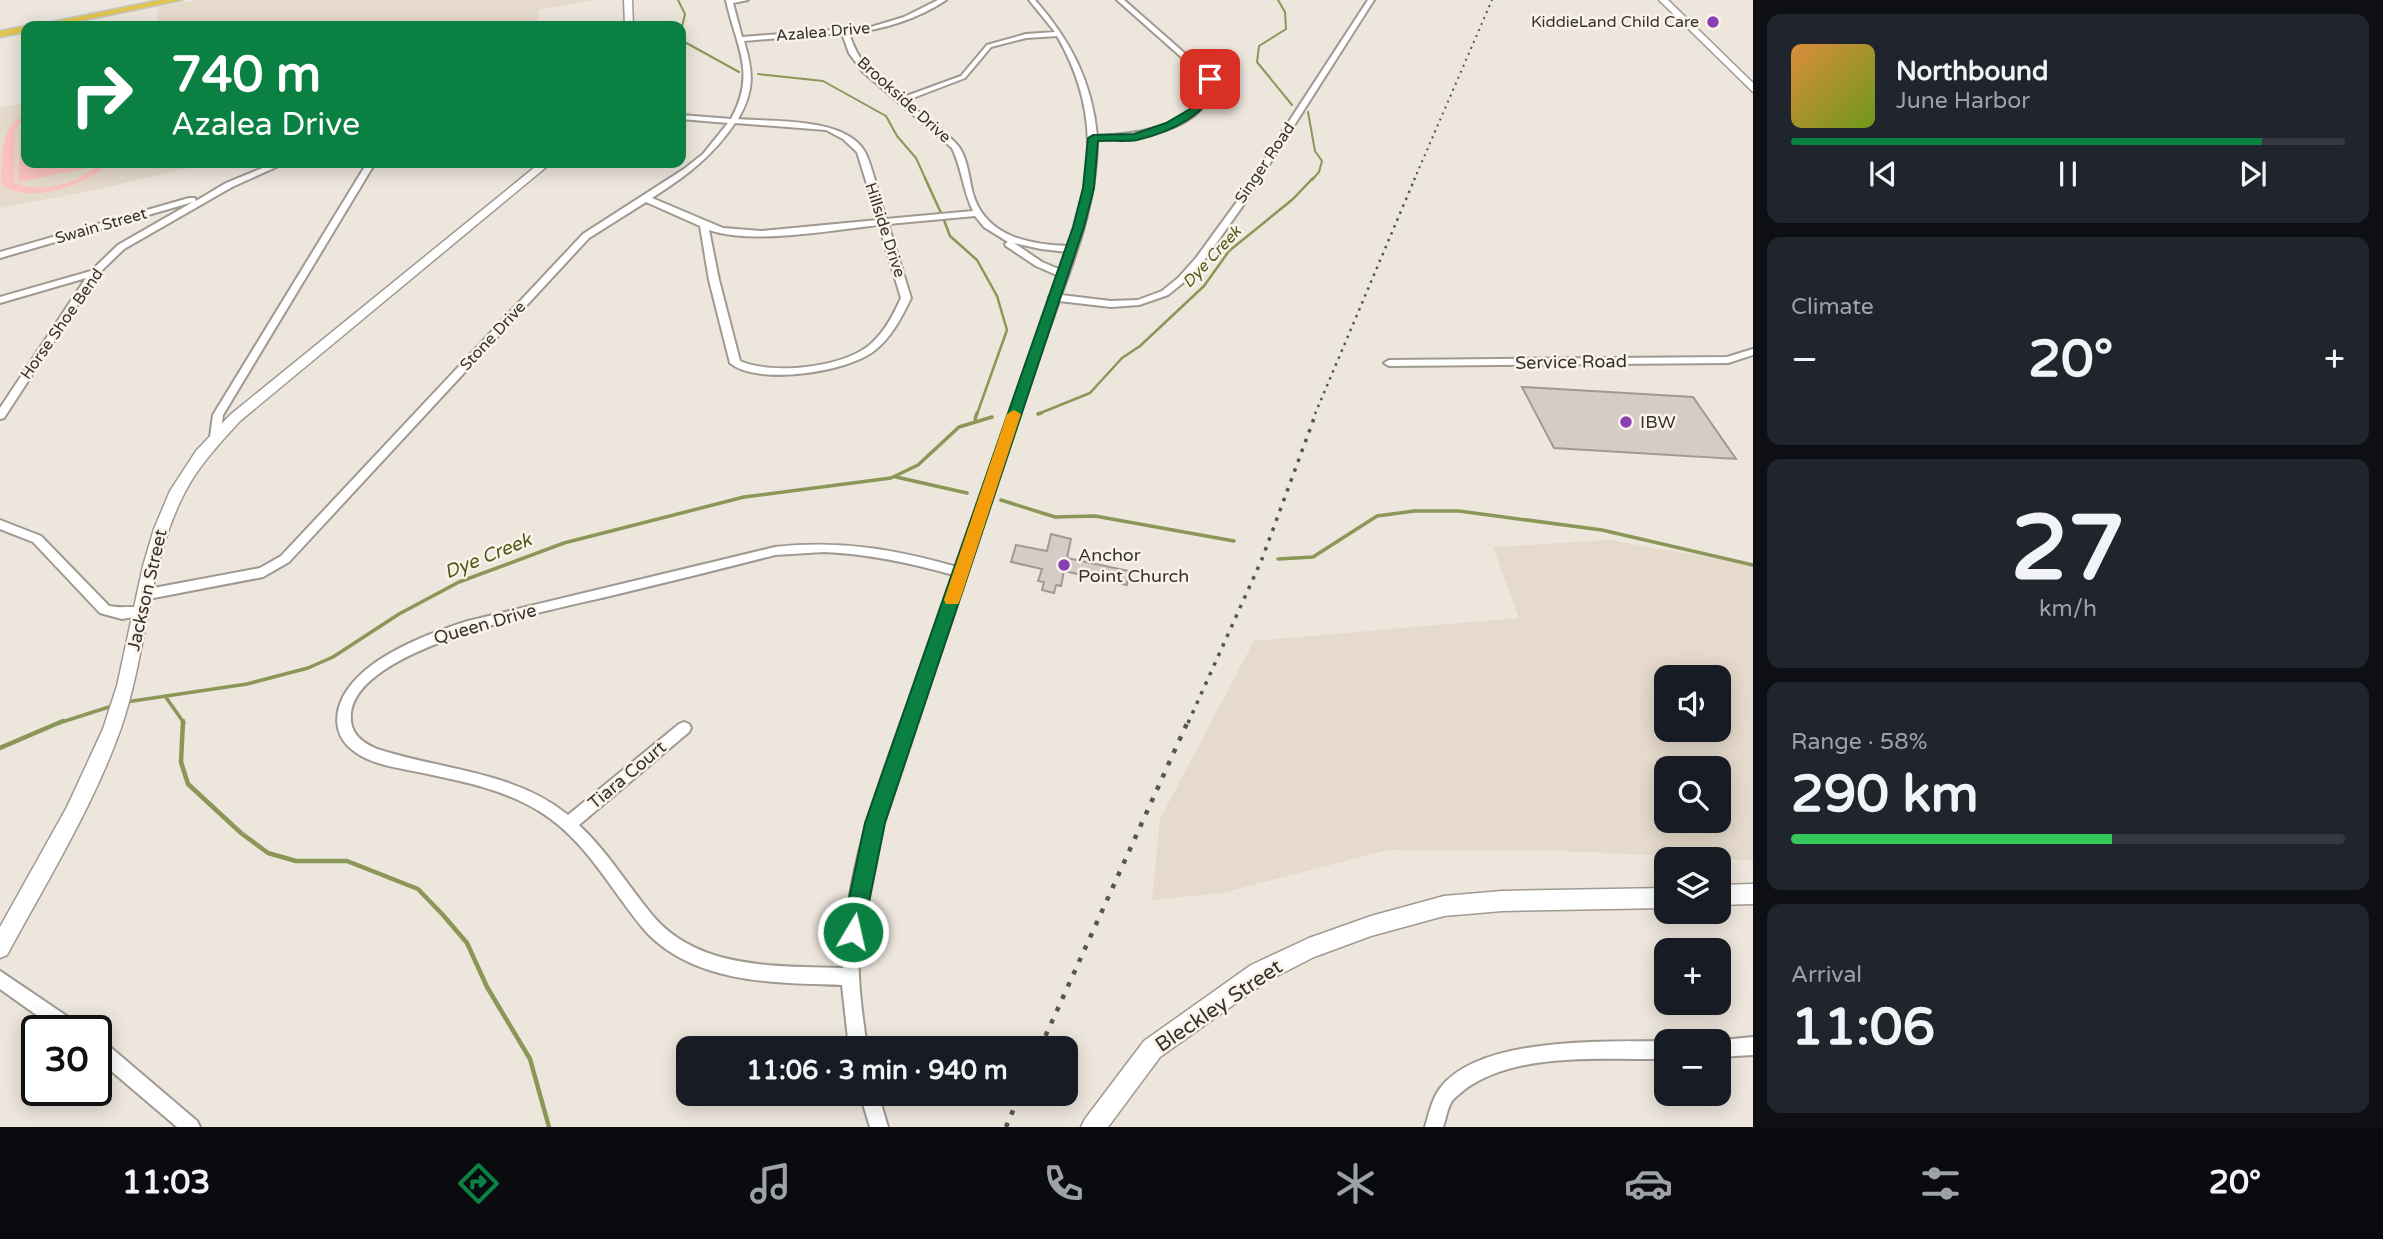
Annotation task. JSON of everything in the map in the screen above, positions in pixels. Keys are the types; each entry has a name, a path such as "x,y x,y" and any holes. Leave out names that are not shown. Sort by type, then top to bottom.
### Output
{"highway":[{"path":"65,21 177,0"},
{"path":"0,34 21,30"}],"main road":[{"path":"1664,0 1753,89"}],"street":[{"path":"628,0 629,21"},
{"path":"729,0 745,0"},
{"name":"Stone Drive","path":"143,595 263,572 285,559 586,236 695,167 726,134 748,88 740,38 729,0"},
{"name":"Azalea Drive","path":"740,38 845,32 887,25 943,0"},
{"path":"857,1036 850,976 860,883 875,823 1071,249 1088,188 1093,138 1087,92 1060,34 1032,0"},
{"path":"1093,138 1135,137 1153,132 1194,111 1210,93 1210,79 1120,0"},
{"name":"Singer Road","path":"1054,297 1121,305 1142,302 1166,292 1192,268 1371,0"},
{"name":"Brookside Drive","path":"845,32 852,54 865,71 955,147 961,156 972,203 1003,240 1039,264 1062,274"},
{"path":"902,100 962,77 989,46 1026,36 1060,34"},
{"name":"Hillside Drive","path":"686,117 797,124 843,133 861,152 906,298 900,313 869,350 843,362 812,368 746,370 735,363 705,225"},
{"name":"Horse Shoe Bend","path":"2,410 94,273 144,232 266,168"},
{"path":"215,437 218,415 368,168"},
{"name":"Jackson Street","path":"0,948 66,825 113,727 124,692 143,595 164,519 181,484 215,437 412,270 540,168"},
{"path":"645,198 705,225 722,230 761,234 979,213"},
{"name":"Swain Street","path":"0,255 203,200"},
{"path":"1003,240 1046,248 1071,249"},
{"path":"0,300 94,273"},
{"name":"Service Road","path":"1389,363 1728,360 1753,352"},
{"path":"0,524 37,539 104,610 122,614 140,612"},
{"name":"Queen Drive","path":"850,976 729,968 665,939 643,916 570,822 515,791 388,758 358,747 345,733 342,717 349,695 390,660 468,626 775,551 817,545 867,549 962,573"},
{"name":"Tiara Court","path":"570,822 684,728"},
{"path":"1731,895 1753,894"},
{"name":"Bleckley Street","path":"1093,1127 1152,1049 1259,973 1309,948 1371,926 1444,906 1502,901 1654,898"},
{"path":"0,979 51,1015"},
{"path":"1731,1047 1753,1046"},
{"path":"1434,1127 1446,1093 1479,1071 1530,1055 1654,1050"},
{"path":"112,1060 191,1127"},
{"path":"873,1106 879,1127"}],"shaded area":[{"path":"199,0 594,0 539,10 538,21 157,21 158,7"},
{"path":"21,104 21,168 186,168 96,190 0,208 0,107"},
{"path":"21,118 21,123 15,129 14,182 24,186 47,187 71,182 93,168 103,168 70,186 40,193 13,190 2,184 4,140 11,126"},
{"path":"21,124 21,168 88,168 18,182"},
{"path":"1609,540 1753,565 1753,860 1731,859 1731,847 1654,847 1654,855 1563,851 1388,850 1222,893 1152,900 1160,819 1254,641 1519,618 1493,547"}],"building":[{"name":"IBW","path":"1522,387 1693,397 1736,459 1554,448"},
{"name":"Anchor Point Church","path":"1051,534 1071,539 1067,558 1129,571 1127,585 1064,571 1061,586 1056,585 1054,593 1042,590 1044,582 1038,581 1042,569 1011,562 1016,545 1047,551"}],"waterway":[{"path":"678,0 685,14 683,21"},
{"name":"Dye Creek","path":"1278,0 1285,12 1286,29 1259,46 1257,62 1292,105"},
{"path":"686,43 739,72"},
{"path":"758,74 823,81 886,116 897,136 916,158 926,180"},
{"name":"Dye Creek","path":"1308,112 1315,151 1322,161 1319,172 1312,180"},
{"path":"925,178 941,213"},
{"name":"Dye Creek","path":"1041,413 1038,414 1090,393 1122,358 1140,346 1204,286 1229,251 1293,199 1313,178"},
{"path":"944,220 950,236 977,260 997,296 1007,330 977,414"},
{"name":"Dye Creek","path":"975,419 977,413"},
{"name":"Dye Creek","path":"165,696 247,684 308,668 333,657 399,614 459,582 564,543 744,497 891,478 918,465 959,427 992,417"},
{"path":"896,477 967,493"},
{"path":"1001,500 1055,517 1095,516 1234,541"},
{"path":"1278,559 1313,557 1377,516 1414,511 1459,511 1602,530 1753,565"},
{"name":"Dye Creek","path":"126,702 165,696"},
{"path":"165,696 183,722"},
{"name":"Dye Creek","path":"59,723 112,706"},
{"name":"Dye Creek","path":"0,748 63,721"},
{"path":"183,722 181,762 188,784 241,833 268,853 296,861 347,861 418,889 443,915 467,943 487,987 530,1059 549,1127"}],"railway":[{"path":"1414,180 1492,0"},
{"path":"1315,414 1415,178"},
{"path":"1188,723 1262,559 1316,413"},
{"path":"1045,1036 1188,721"},
{"path":"1006,1127 1015,1106"}],"slow traffic":[{"path":"952,600 1014,414"}],"place":[{"name":"KiddieLand Child Care","path":"1713,22"},
{"name":"IBW","path":"1626,422"},
{"name":"Anchor Point Church","path":"1064,565"}],"route":[{"path":"853,932 860,883 875,823 1078,227 1088,188 1093,138 1135,137 1169,125 1194,111 1210,93 1210,79"}]}
